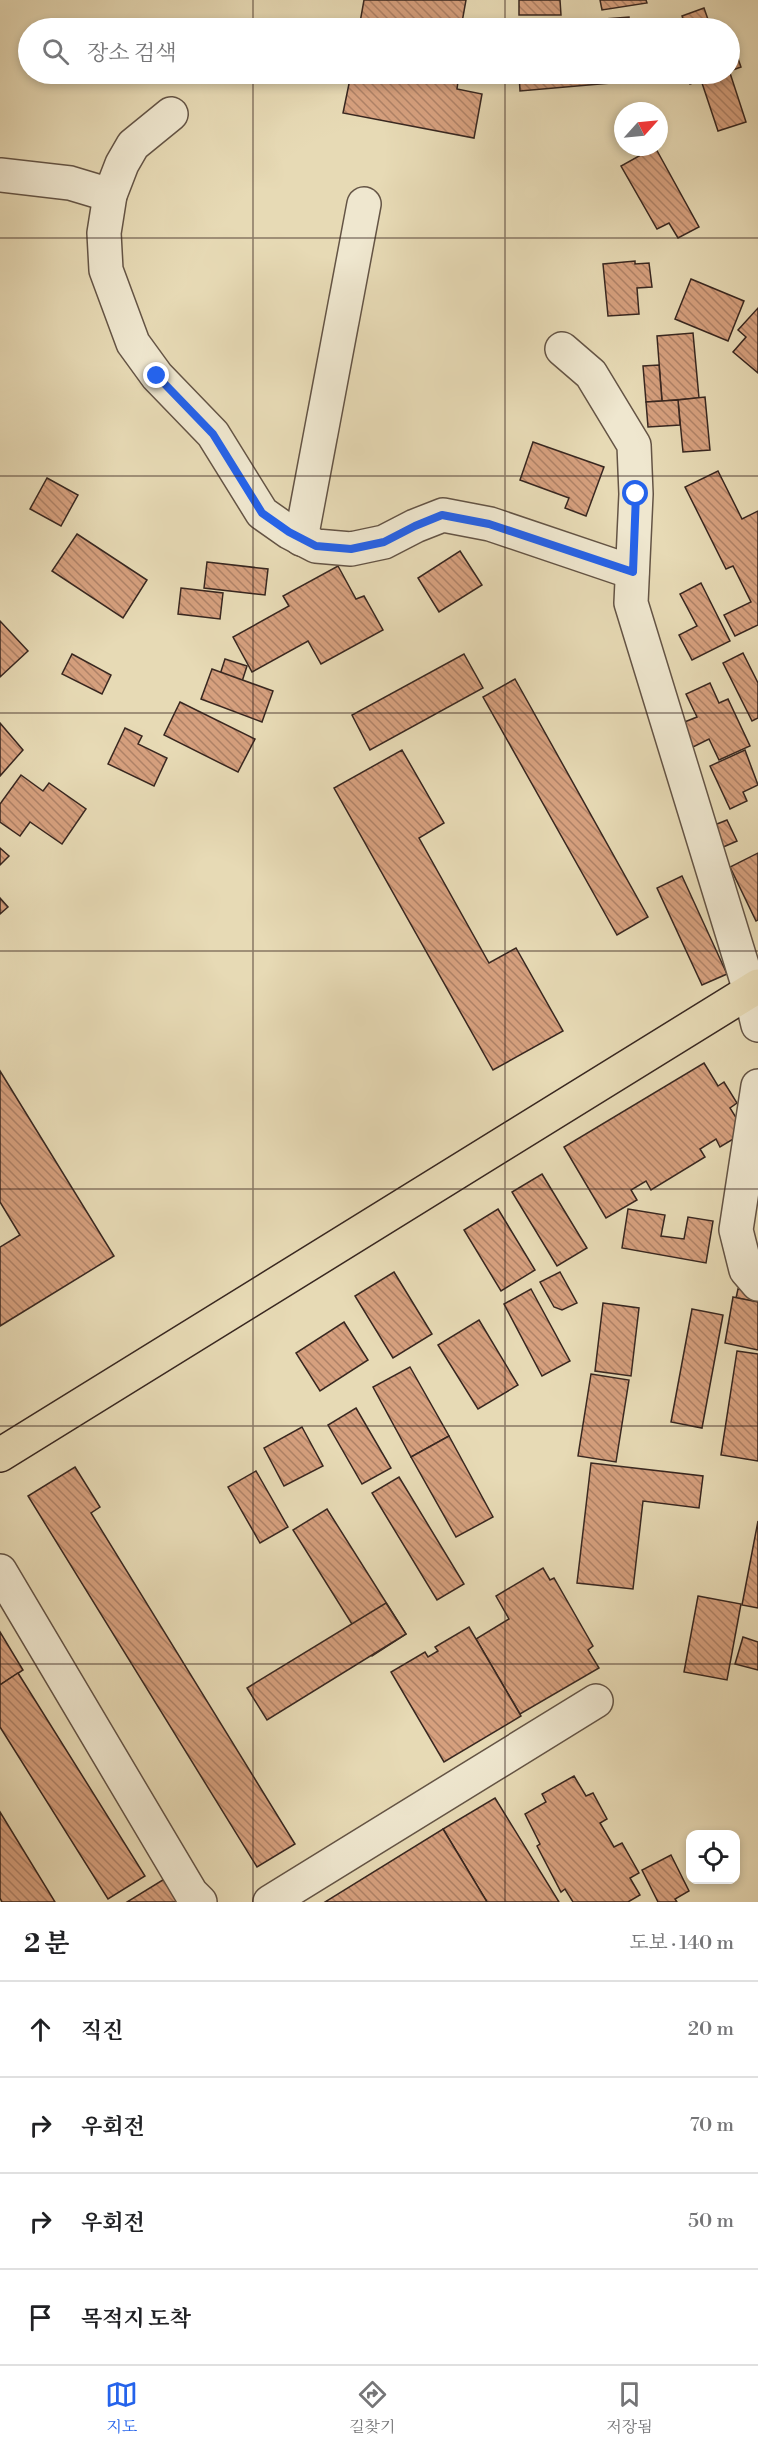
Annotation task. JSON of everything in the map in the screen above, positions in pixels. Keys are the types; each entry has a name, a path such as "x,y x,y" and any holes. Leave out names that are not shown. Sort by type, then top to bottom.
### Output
{"main road":[{"path":"0,1455 754,989"}],"street":[{"path":"171,114 133,145 122,164 110,195 104,233 106,270 133,343 157,376 213,434 262,513 301,539 316,546 351,549 384,542 442,515 489,524 633,572"},
{"path":"0,175 70,183 110,195"},
{"path":"301,539 364,204"},
{"path":"562,349 591,374 634,445 636,494 631,603 754,989 758,1026"},
{"path":"758,1086 736,1230 746,1270 758,1284"},
{"path":"0,1571 191,1893 200,1902"},
{"path":"270,1902 596,1701"}],"building":[{"path":"364,0 466,0 463,18 361,18"},
{"path":"519,0 560,0 561,15 519,15"},
{"path":"600,0 646,0 647,3 602,10"},
{"path":"704,8 708,18 683,18 682,16"},
{"path":"349,84 458,84 457,89 482,94 474,138 343,113"},
{"path":"520,84 600,84 520,91"},
{"path":"702,84 734,84 746,122 718,131"},
{"path":"639,156 660,156 699,227 678,238 669,223 657,229 621,166"},
{"path":"635,261 635,264 649,263 652,287 637,288 639,314 608,316 603,264"},
{"path":"691,279 744,301 728,341 675,319"},
{"path":"758,308 758,373 733,352 746,337 738,330"},
{"path":"693,333 699,398 662,401 657,336"},
{"path":"659,365 662,401 646,402 643,366"},
{"path":"705,397 710,450 683,452 678,400"},
{"path":"678,400 680,425 648,427 646,402"},
{"path":"533,442 604,467 586,516 565,508 569,498 520,480"},
{"path":"718,471 742,519 758,511 758,625 735,636 724,615 751,602 733,566 726,569 685,487"},
{"path":"47,478 78,495 61,526 30,509"},
{"path":"77,534 147,580 123,618 52,571"},
{"path":"460,551 482,585 439,612 418,578"},
{"path":"207,562 268,569 265,595 204,588"},
{"path":"338,566 356,599 364,596 383,630 321,664 308,641 252,672 233,637 289,606 283,596"},
{"path":"701,583 730,641 692,660 679,635 697,626 680,594"},
{"path":"181,588 223,593 220,619 178,614"},
{"path":"0,621 28,651 0,677"},
{"path":"743,653 758,683 758,718 752,721 723,663"},
{"path":"72,654 111,675 102,694 62,674"},
{"path":"464,654 483,688 370,750 352,715"},
{"path":"225,659 247,666 238,694 216,687"},
{"path":"212,669 273,691 262,722 201,699"},
{"path":"515,679 648,917 617,935 483,697"},
{"path":"710,683 719,703 728,699 750,746 719,760 709,739 693,747 682,723 697,717 686,694"},
{"path":"180,702 255,739 238,772 164,735"},
{"path":"0,723 23,750 0,776"},
{"path":"125,728 142,736 138,744 167,758 154,786 108,764"},
{"path":"402,750 444,823 419,838 489,963 516,948 563,1031 493,1070 334,788"},
{"path":"745,750 758,785 743,792 747,801 730,809 710,766"},
{"path":"21,775 43,791 49,783 86,809 62,844 30,822 20,836 0,822 0,804"},
{"path":"727,820 737,841 721,848 712,826"},
{"path":"0,848 9,856 0,865"},
{"path":"758,853 758,920 756,921 730,867"},
{"path":"682,876 727,974 702,985 657,888"},
{"path":"0,898 8,907 0,914"},
{"path":"704,1063 718,1086 724,1082 737,1103 730,1108 745,1132 720,1147 716,1139 700,1149 705,1157 651,1190 646,1181 631,1190 637,1200 606,1218 564,1147"},
{"path":"0,1071 114,1256 0,1326 0,1247 20,1235 0,1202"},
{"path":"542,1174 587,1248 557,1266 512,1192"},
{"path":"498,1209 535,1270 501,1291 464,1230"},
{"path":"628,1209 665,1215 661,1236 684,1239 688,1217 713,1221 706,1263 622,1248"},
{"path":"394,1272 432,1334 393,1358 355,1296"},
{"path":"560,1272 577,1303 562,1310 554,1307 540,1282"},
{"path":"531,1289 570,1361 542,1376 504,1304"},
{"path":"738,1289 758,1293 758,1302 736,1298"},
{"path":"733,1297 758,1302 758,1350 725,1343"},
{"path":"603,1303 639,1308 631,1376 595,1371"},
{"path":"692,1309 723,1315 702,1428 671,1422"},
{"path":"479,1320 518,1385 478,1409 438,1345"},
{"path":"344,1322 368,1360 320,1391 296,1353"},
{"path":"737,1351 758,1354 758,1461 721,1455"},
{"path":"410,1367 449,1436 411,1457 373,1387"},
{"path":"591,1374 629,1380 616,1462 578,1456"},
{"path":"356,1408 391,1468 362,1484 328,1425"},
{"path":"302,1427 323,1466 284,1486 264,1448"},
{"path":"449,1436 493,1517 456,1537 411,1457"},
{"path":"591,1463 703,1476 699,1508 643,1501 633,1589 577,1583"},
{"path":"75,1467 100,1507 91,1513 295,1844 257,1867 28,1496"},
{"path":"256,1471 288,1527 260,1543 228,1487"},
{"path":"399,1477 464,1584 437,1600 372,1493"},
{"path":"327,1509 406,1634 372,1656 293,1530"},
{"path":"758,1521 758,1608 742,1605"},
{"path":"543,1568 550,1580 554,1578 593,1646 588,1650 599,1668 520,1714 476,1639 509,1619 496,1596"},
{"path":"698,1596 741,1604 727,1680 684,1672"},
{"path":"386,1603 406,1634 267,1720 247,1688"},
{"path":"469,1627 521,1716 444,1762 391,1672 425,1652 428,1657 438,1651 435,1647"},
{"path":"0,1632 23,1670 0,1685"},
{"path":"743,1637 758,1642 758,1670 735,1664"},
{"path":"18,1673 145,1876 108,1899 0,1727 0,1685"},
{"path":"574,1776 586,1796 593,1793 607,1819 600,1823 614,1847 622,1843 639,1873 630,1878 640,1895 628,1902 573,1902 565,1889 561,1892 537,1846 540,1844 525,1814 546,1802 542,1794"},
{"path":"495,1798 559,1902 487,1902 443,1829"},
{"path":"0,1812 55,1902 2,1902 0,1898"},
{"path":"443,1829 487,1902 325,1902"},
{"path":"671,1855 689,1891 675,1899 677,1902 658,1902 642,1870"},
{"path":"166,1878 188,1902 127,1902"}],"route":[{"path":"157,376 213,434 262,513 289,532 316,546 351,549 384,542 442,515 489,524 633,572 636,494"}]}
